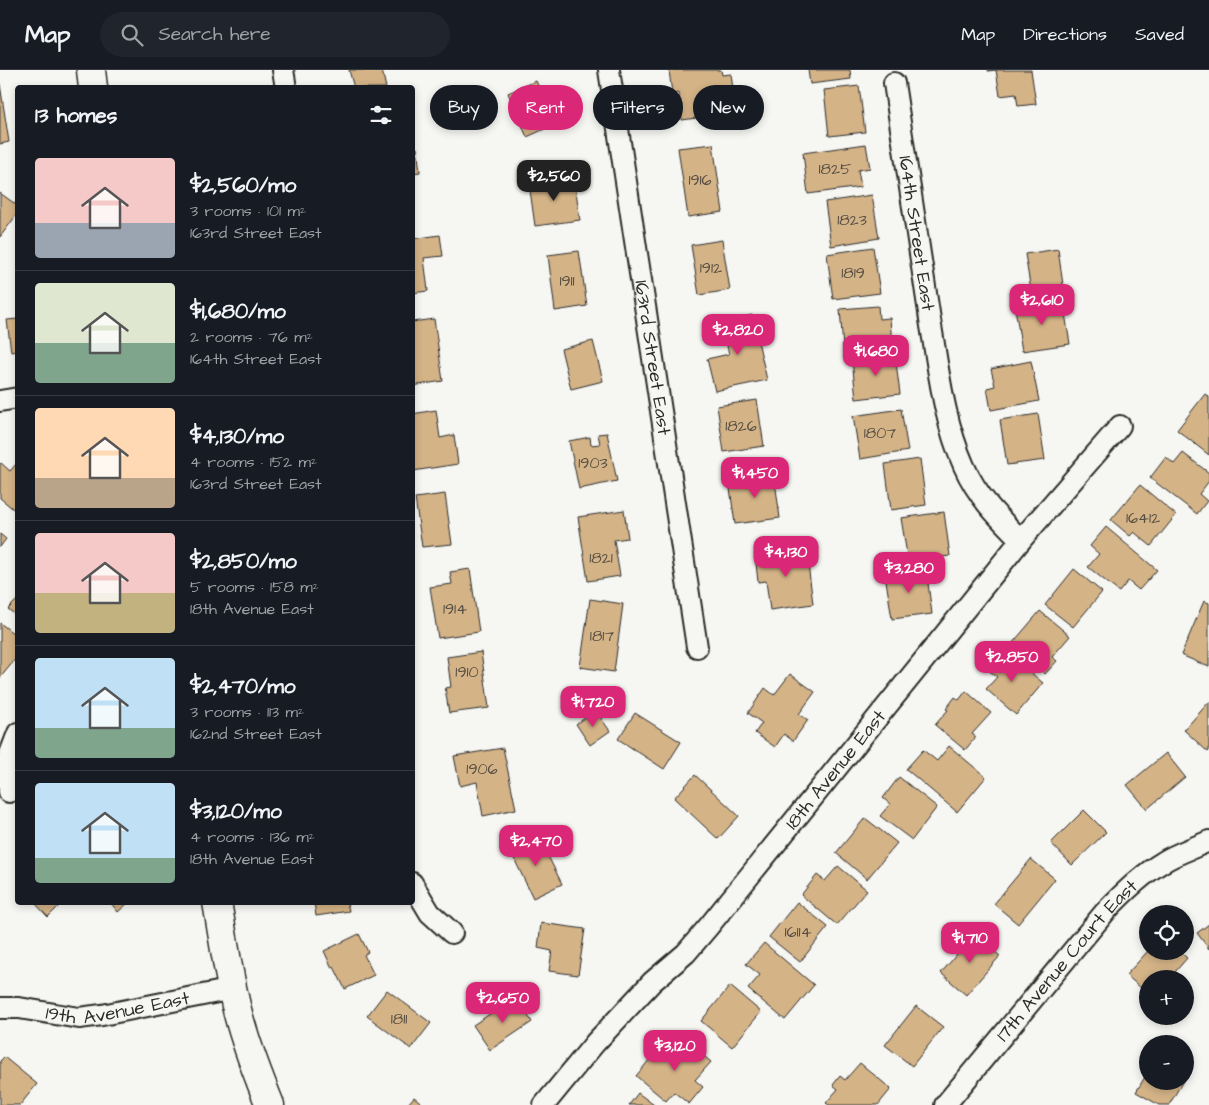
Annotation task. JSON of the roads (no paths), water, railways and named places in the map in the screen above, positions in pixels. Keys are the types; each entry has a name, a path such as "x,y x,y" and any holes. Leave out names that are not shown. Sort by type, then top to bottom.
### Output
{"street":[{"path":"91,70 93,85"},
{"path":"284,70 286,85"},
{"name":"163rd Street East","path":"609,70 697,647"},
{"name":"164th Street East","path":"894,83 943,399 954,439 964,466 981,497 1021,540"},
{"path":"0,401 15,398"},
{"name":"18th Avenue East","path":"544,1105 595,1043 652,982 686,953 709,926 1021,540 1120,426"},
{"path":"9,792 8,759 15,742"},
{"name":"17th Avenue Court East","path":"945,1105 1121,895 1164,861 1209,841"},
{"path":"415,888 430,913 452,933"},
{"path":"217,905 226,957 240,1020 259,1079 270,1105"},
{"name":"19th Avenue East","path":"0,1008 19,1008 79,1018 102,1016 233,989"}]}
